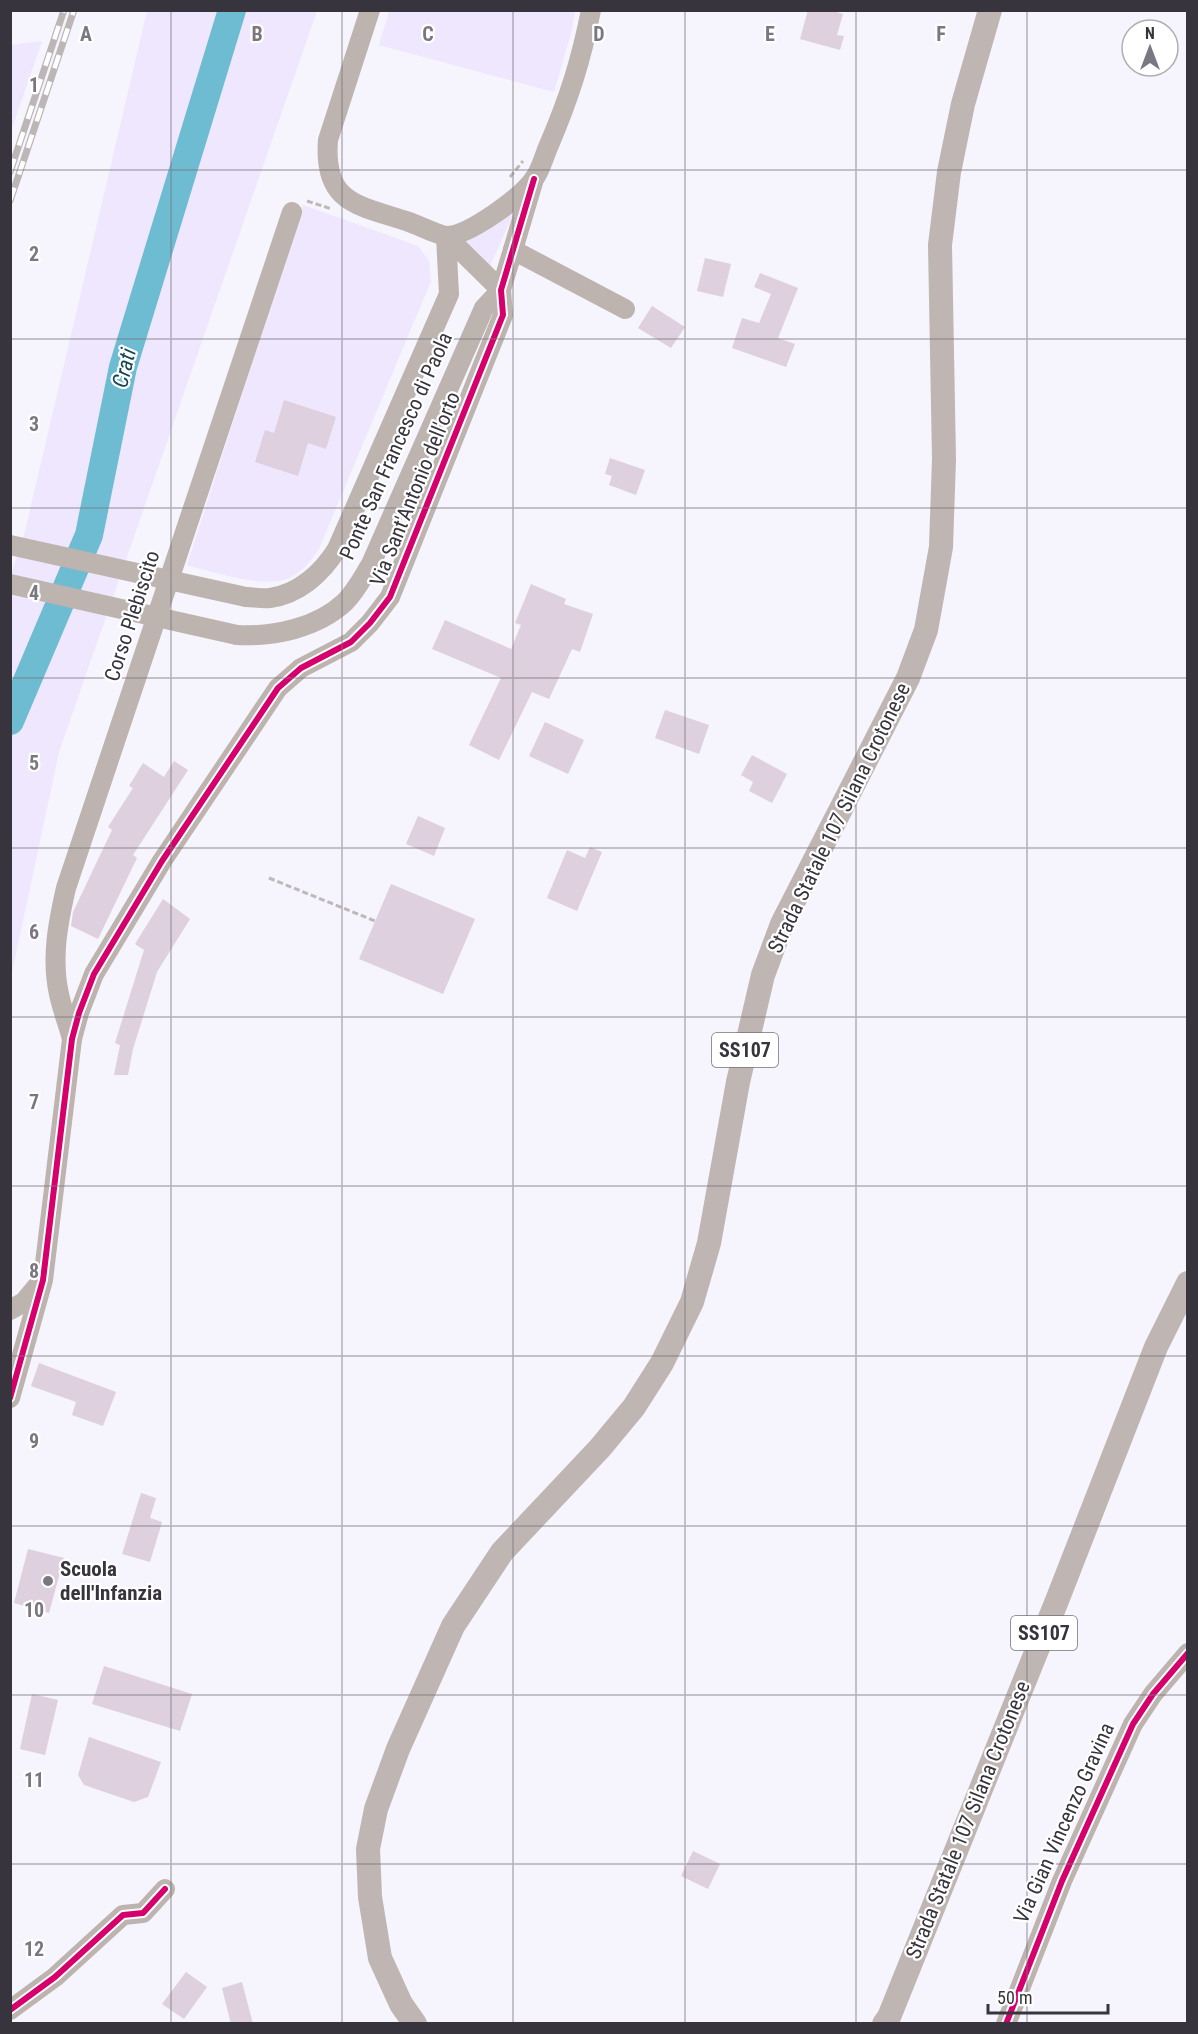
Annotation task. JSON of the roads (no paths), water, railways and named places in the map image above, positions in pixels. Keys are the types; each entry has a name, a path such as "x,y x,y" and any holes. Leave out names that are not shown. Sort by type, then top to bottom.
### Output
{"main road":[{"name":"Strada Statale 107 Silana Crotonese","path":"415,2024 401,2004 380,1958 370,1897 368,1849 376,1809 398,1749 453,1626 502,1552 600,1448 634,1407 662,1363 692,1302 709,1243 738,1082 763,975 782,924 908,678 926,630 941,547 944,459 940,245 949,172 963,104 990,10"},
{"name":"Strada Statale 107 Silana Crotonese","path":"884,2024 889,2017 1058,1598 1156,1347 1188,1283"}],"street":[{"path":"370,10 328,140 326,160 330,179 338,193 358,206 426,227 446,236 501,290 534,179 569,99 583,54 591,10"},
{"path":"446,236 468,230 487,219 534,179"},
{"name":"Corso Plebiscito","path":"72,1039 59,994 55,964 57,926 66,888 292,212"},
{"name":"Ponte San Francesco di Paola","path":"10,545 246,597 269,598 290,592 308,582 326,567 338,549 449,294 446,236"},
{"path":"513,250 625,309"},
{"name":"Ponte San Francesco di Paola","path":"10,584 237,635 256,636 281,633 324,616 344,603 371,564 484,308 501,290"},
{"name":"Via Sant'Antonio dell'orto","path":"72,1039 94,974 162,861 278,688 302,668 351,642 370,623 390,597 503,315 501,290"},
{"path":"12,1380 43,1280 72,1039"},
{"path":"10,1310 24,1302 43,1280"},
{"name":"Via Gian Vincenzo Gravina","path":"1006,2024 1062,1881 1133,1724 1153,1695 1188,1653"},
{"path":"10,2010 55,1977 123,1915 143,1913 165,1889"}],"waterway":[{"name":"Crati","path":"10,721 89,535 123,367 232,10"}],"railway":[{"path":"10,172 64,10"},
{"path":"10,201 74,10"}],"place":[{"name":"Scuola dell'Infanzia","path":"48,1581"}]}
